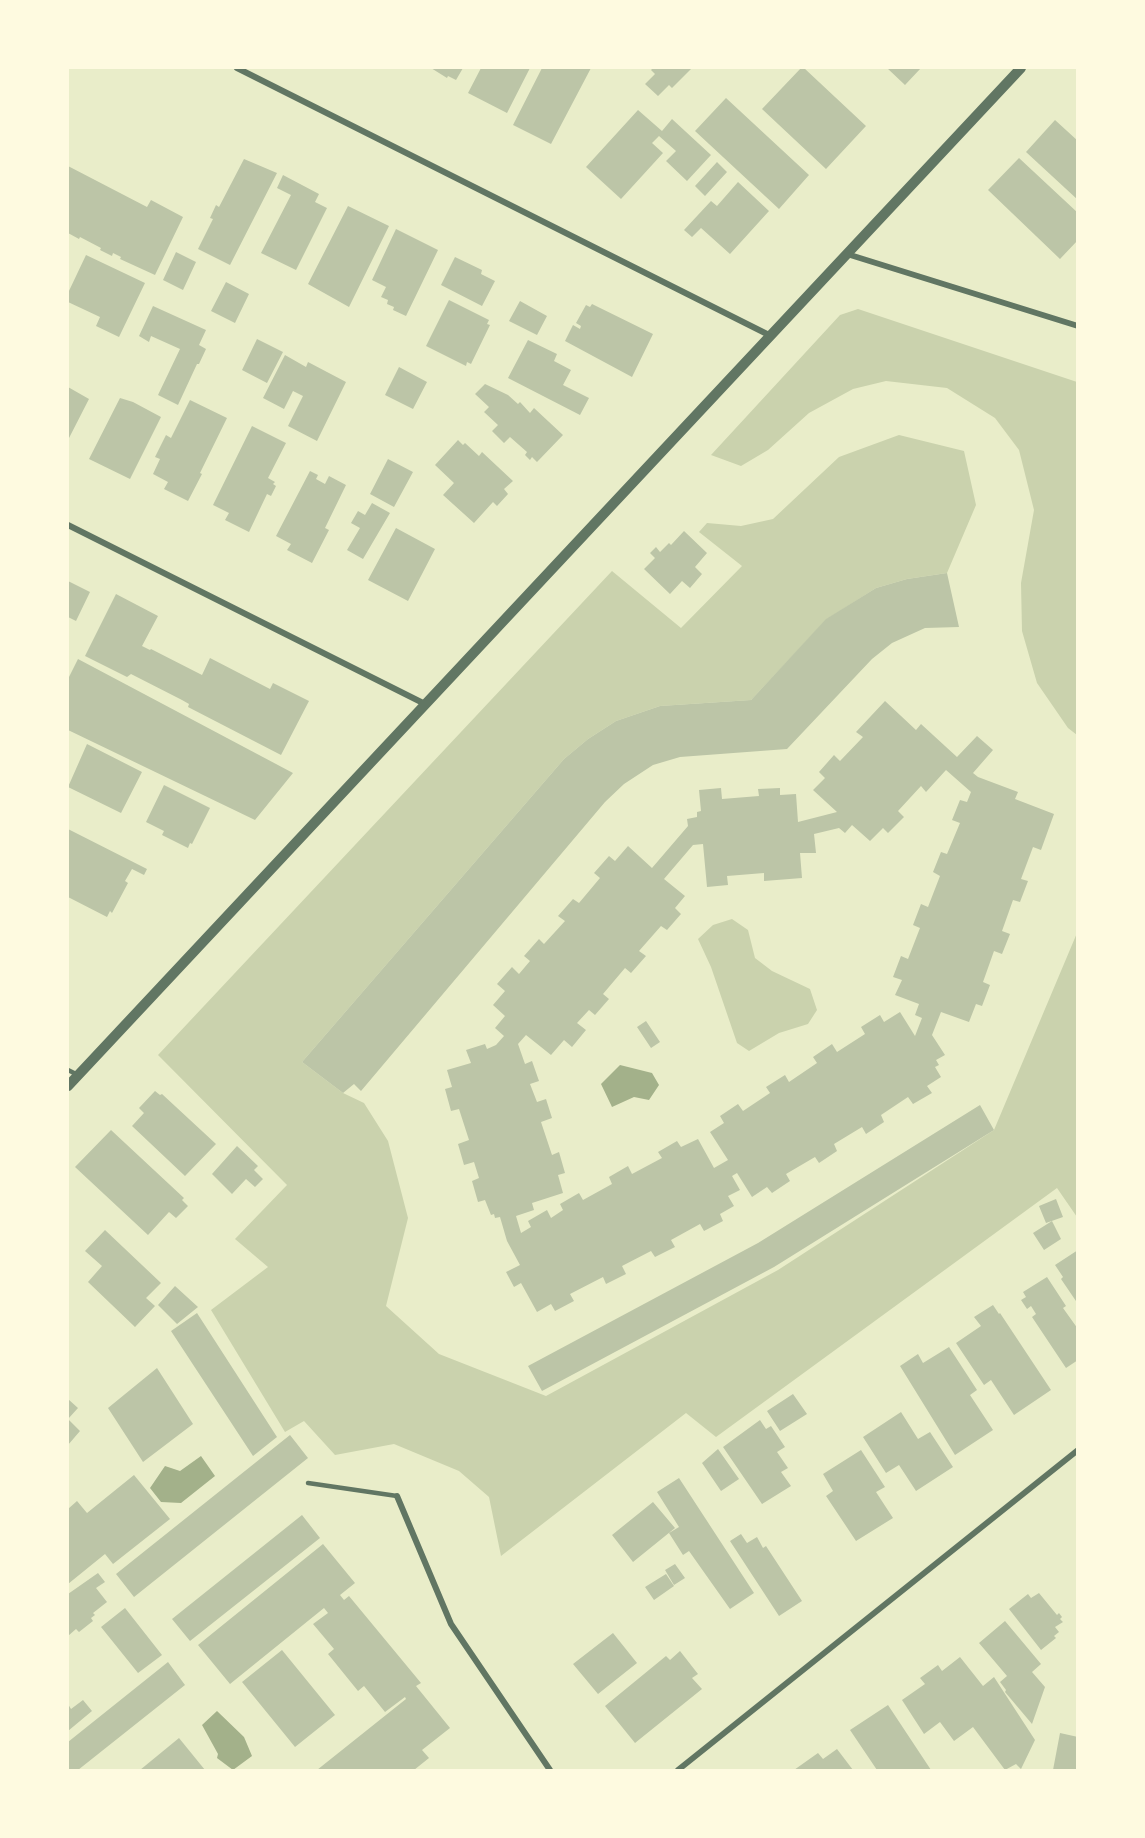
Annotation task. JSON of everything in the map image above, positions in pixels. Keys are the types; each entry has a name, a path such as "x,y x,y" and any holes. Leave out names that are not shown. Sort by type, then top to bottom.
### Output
{"street":[{"path":"237,68 771,336"},
{"path":"68,1086 73,1073 425,704 1022,68"},
{"path":"846,253 1077,326"},
{"path":"68,525 425,704"},
{"path":"678,1770 1077,1450"},
{"path":"397,1496 451,1624 550,1770"}],"lane":[{"path":"308,1483 397,1496"}],"shaded area":[{"path":"858,309 1077,382 1077,735 1068,728 1037,683 1022,631 1021,583 1034,510 1019,450 995,418 947,388 886,381 853,389 809,413 768,450 741,466 711,455 840,315"},
{"path":"899,435 964,451 976,505 947,573 907,579 876,588 827,619 751,700 660,706 616,721 588,739 564,759 302,1062 343,1093 364,1103 388,1141 408,1218 386,1306 439,1354 546,1396 778,1270 994,1130 1077,933 1077,1217 1057,1188 716,1437 686,1413 501,1556 489,1497 459,1471 394,1444 335,1455 304,1421 285,1432 211,1310 268,1267 235,1239 287,1185 158,1055 612,571 681,628 742,566 699,532 707,523 741,526 773,519 839,457"},
{"path":"732,919 748,930 755,958 772,971 810,989 817,1010 808,1024 779,1033 749,1051 737,1043 711,967 698,939 713,925"},
{"path":"620,1065 652,1073 659,1085 649,1100 634,1097 612,1107 601,1084"},
{"path":"201,1456 215,1476 181,1503 161,1502 150,1488 165,1466 180,1471"},
{"path":"217,1711 244,1737 252,1756 233,1770 217,1758 218,1754 202,1725"}],"building":[{"path":"431,68 463,68 456,80 448,76 447,78"},
{"path":"481,68 530,68 507,113 468,93"},
{"path":"542,68 591,68 551,144 513,125"},
{"path":"653,68 692,68 672,88 669,85 658,96 645,84 655,74 651,70"},
{"path":"801,68 804,68 866,126 826,169 762,109"},
{"path":"887,68 921,68 905,85"},
{"path":"726,98 809,175 779,209 695,131"},
{"path":"638,110 662,131 672,119 711,155 687,181 666,161 676,151 659,136 652,143 663,153 621,199 586,167"},
{"path":"1055,120 1078,141 1078,200 1026,152"},
{"path":"1019,158 1078,213 1078,240 1060,259 988,190"},
{"path":"244,159 277,173 230,265 198,249 213,219 210,218 216,205 219,207"},
{"path":"717,162 727,172 705,196 695,186"},
{"path":"68,166 147,207 151,200 183,217 155,275 68,233"},
{"path":"283,175 319,194 315,202 327,208 296,270 261,253 291,195 277,188"},
{"path":"738,182 769,211 730,254 701,228 692,237 684,230 711,201 717,206"},
{"path":"348,206 389,226 349,307 308,284"},
{"path":"396,229 438,250 406,316 393,310 394,307 387,304 388,300 381,297 386,287 372,280"},
{"path":"176,252 196,262 183,290 163,280"},
{"path":"86,255 145,283 119,337 96,326 100,317 68,302 68,293"},
{"path":"455,257 482,270 481,274 495,281 482,306 441,285"},
{"path":"226,282 249,294 235,323 211,311"},
{"path":"449,300 489,320 487,324 490,325 471,364 467,362 466,366 426,346"},
{"path":"520,301 547,316 537,335 509,321"},
{"path":"592,304 653,334 632,377 565,341 573,325 580,329 581,326 576,323 586,305 590,307"},
{"path":"153,306 206,330 199,345 206,349 178,405 158,395 180,349 151,336 149,342 139,336"},
{"path":"257,339 283,352 267,383 242,370"},
{"path":"528,340 557,354 554,361 571,370 563,385 589,398 580,415 508,378"},
{"path":"285,355 306,367 308,362 346,382 317,441 288,426 303,396 293,391 284,409 263,398"},
{"path":"399,367 427,382 413,409 385,395"},
{"path":"485,384 508,395 518,404 520,402 530,413 534,408 563,435 537,462 532,457 530,460 525,455 527,452 510,437 504,443 492,431 498,425 484,412 489,407 475,394"},
{"path":"68,387 89,399 68,440"},
{"path":"120,398 133,402 161,417 130,479 89,459"},
{"path":"190,400 227,418 188,501 164,489 168,482 153,474 160,459 155,457 166,435 171,438"},
{"path":"252,426 286,443 268,478 275,482 273,484 276,486 271,496 267,494 249,532 225,520 229,513 213,505"},
{"path":"458,440 463,445 465,443 479,456 482,452 513,481 504,489 508,494 497,506 493,502 474,523 443,495 454,483 435,465"},
{"path":"388,459 413,472 394,507 370,494"},
{"path":"310,471 318,475 316,479 325,484 329,476 346,485 325,528 329,530 312,563 287,550 291,544 276,536"},
{"path":"372,503 390,513 363,559 347,550 360,528 351,523 358,511 365,515"},
{"path":"396,528 435,549 408,601 368,580"},
{"path":"684,531 707,553 695,567 702,574 690,588 682,581 670,594 644,569 655,558 650,553 656,547 660,552 669,543 671,545"},
{"path":"947,573 959,627 925,628 892,643 872,659 787,749 680,757 653,765 624,784 605,802 361,1091 354,1084 343,1093 302,1062 564,759 588,739 616,721 660,706 751,700 826,619 876,588 907,579"},
{"path":"68,581 90,592 76,621 68,617"},
{"path":"116,594 158,616 142,646 202,675 210,658 270,689 273,683 309,701 281,755 188,707 189,704 131,674 127,677 85,656"},
{"path":"78,659 293,773 255,820 68,730 68,679"},
{"path":"885,701 916,730 921,724 957,757 977,736 993,750 973,773 1018,792 1015,799 1054,814 1041,850 1033,847 1021,879 1028,881 1020,902 1013,900 1002,931 1010,934 1002,954 994,951 983,982 990,985 982,1006 976,1004 969,1022 941,1012 932,1035 945,1055 936,1060 939,1065 935,1067 941,1077 927,1086 932,1093 913,1104 908,1097 881,1115 884,1122 866,1134 862,1127 834,1144 837,1151 819,1163 815,1157 786,1174 790,1181 772,1193 767,1187 752,1197 737,1173 732,1176 740,1190 728,1196 734,1206 720,1214 723,1221 704,1231 700,1224 671,1240 675,1247 655,1257 651,1251 622,1266 626,1274 606,1284 603,1277 570,1294 574,1301 555,1311 551,1304 537,1312 521,1283 514,1287 506,1272 520,1265 507,1241 500,1217 495,1218 494,1214 491,1215 485,1200 478,1202 472,1181 479,1178 474,1162 464,1165 458,1144 469,1140 459,1109 451,1111 445,1089 452,1087 447,1070 471,1063 466,1050 485,1044 487,1049 496,1045 504,1036 495,1028 505,1016 493,1005 505,991 497,984 512,967 519,974 530,961 524,956 539,939 544,944 565,921 558,916 573,899 579,903 600,878 594,873 609,856 615,861 628,846 652,868 688,826 687,819 697,817 697,812 701,811 699,790 721,788 722,799 759,796 758,789 780,788 780,795 796,794 798,822 837,812 813,790 825,778 819,772 834,755 840,761 863,737 856,732","holes":["946,770 971,792 967,802 960,800 952,820 960,823 947,854 941,852 933,872 940,876 928,907 921,904 913,925 920,928 908,959 901,956 893,977 902,980 895,995 919,1004 915,1015 922,1018 915,1036 900,1012 884,1022 880,1015 861,1027 865,1034 837,1052 832,1044 813,1057 817,1063 789,1082 785,1075 766,1087 770,1093 743,1111 738,1104 720,1116 724,1123 710,1132 728,1160 714,1168 698,1139 681,1147 677,1141 658,1152 662,1158 632,1174 628,1166 609,1177 612,1184 583,1200 579,1193 560,1204 563,1210 551,1218 547,1210 528,1221 531,1227 521,1233 516,1216 534,1210 532,1203 563,1193 558,1175 565,1173 559,1152 552,1155 541,1122 552,1118 546,1099 537,1102 530,1084 539,1081 532,1061 525,1064 518,1044 526,1035 551,1055 564,1040 572,1047 586,1030 577,1023 589,1010 595,1015 609,999 603,994 625,968 631,973 646,956 639,951 661,926 667,930 681,914 675,908 685,896 664,879 693,845 703,844 707,887 728,885 727,876 764,873 764,881 802,878 800,853 816,853 814,834 839,828 845,833 852,825 870,841 883,828 888,833 904,817 898,811 921,786 926,792"]},
{"path":"87,744 142,772 121,813 68,787"},
{"path":"164,785 210,808 188,848 162,835 164,831 146,822"},
{"path":"68,829 147,869 144,875 132,869 125,881 128,883 112,913 110,911 107,917 68,897"},
{"path":"646,1021 660,1042 651,1048 637,1027"},
{"path":"155,1091 162,1094 216,1144 185,1176 132,1126 144,1113 139,1108"},
{"path":"980,1105 994,1130 774,1267 542,1391 528,1366 758,1243"},
{"path":"111,1130 184,1198 182,1200 188,1206 176,1218 169,1212 148,1235 75,1167"},
{"path":"237,1146 258,1166 254,1170 263,1179 255,1187 246,1179 232,1194 212,1174"},
{"path":"1056,1199 1063,1217 1046,1223 1039,1206"},
{"path":"1052,1221 1061,1239 1044,1250 1033,1233"},
{"path":"105,1230 161,1283 146,1298 155,1306 135,1327 88,1282 102,1266 85,1251"},
{"path":"1078,1250 1078,1304 1061,1279 1063,1277 1055,1265"},
{"path":"1047,1277 1066,1306 1063,1308 1078,1329 1078,1360 1066,1368 1032,1317 1036,1314 1031,1306 1027,1309 1021,1300 1026,1297 1023,1292"},
{"path":"175,1286 198,1307 177,1324 158,1305"},
{"path":"993,1305 1051,1390 1014,1415 991,1380 984,1385 956,1343 981,1326 974,1317"},
{"path":"197,1313 277,1437 253,1456 171,1331"},
{"path":"949,1347 977,1390 970,1395 993,1430 955,1455 900,1366 918,1354 923,1363"},
{"path":"157,1368 193,1424 143,1462 108,1408"},
{"path":"793,1394 807,1414 780,1431 767,1411"},
{"path":"68,1399 78,1408 68,1419"},
{"path":"901,1412 918,1439 930,1432 953,1467 916,1491 899,1465 886,1473 863,1437"},
{"path":"68,1419 80,1431 68,1445"},
{"path":"760,1420 766,1429 771,1426 785,1447 777,1452 788,1468 781,1472 791,1486 762,1504 723,1447"},
{"path":"290,1435 308,1458 134,1597 116,1574"},
{"path":"718,1449 739,1479 721,1491 702,1463"},
{"path":"861,1450 885,1487 876,1492 893,1518 856,1541 826,1496 833,1491 823,1474"},
{"path":"134,1475 170,1519 113,1564 105,1554 68,1584 68,1509 77,1501 87,1513"},
{"path":"679,1478 754,1593 730,1609 689,1551 683,1555 669,1533 679,1527 657,1492"},
{"path":"653,1502 675,1528 633,1562 612,1535"},
{"path":"302,1515 320,1538 190,1641 172,1619"},
{"path":"741,1534 747,1543 757,1537 763,1548 766,1546 802,1601 779,1616 730,1541"},
{"path":"323,1544 355,1583 340,1595 344,1600 349,1596 421,1683 416,1686 450,1728 422,1750 429,1758 414,1770 317,1770 406,1699 405,1697 385,1712 364,1686 358,1691 328,1654 334,1649 313,1624 328,1613 324,1608 230,1684 198,1645"},
{"path":"675,1564 685,1578 674,1585 665,1570"},
{"path":"98,1573 105,1582 96,1588 107,1602 93,1613 95,1615 91,1618 93,1621 79,1632 76,1629 68,1636 68,1594"},
{"path":"666,1574 674,1586 654,1600 645,1587"},
{"path":"1039,1593 1057,1615 1059,1613 1063,1622 1055,1627 1059,1632 1054,1636 1056,1638 1041,1650 1009,1609 1028,1594 1031,1598"},
{"path":"125,1608 162,1655 138,1673 101,1627"},
{"path":"1005,1621 1041,1664 1032,1672 1045,1687 1032,1724 1005,1692 1000,1682 1007,1676 979,1643"},
{"path":"613,1633 637,1663 598,1694 573,1664"},
{"path":"282,1650 335,1715 295,1747 242,1682"},
{"path":"680,1651 698,1674 692,1678 702,1689 635,1743 605,1706 666,1656 670,1660"},
{"path":"960,1657 983,1686 994,1677 1035,1740 1021,1769 1016,1764 1005,1770 973,1727 954,1741 940,1722 924,1734 902,1700 925,1684 920,1678 938,1665 942,1671"},
{"path":"168,1662 185,1685 78,1770 68,1770 68,1742"},
{"path":"83,1700 92,1711 68,1731 68,1704 71,1709"},
{"path":"888,1705 931,1770 877,1770 850,1730"},
{"path":"1060,1733 1078,1737 1078,1770 1053,1770"},
{"path":"179,1738 205,1770 140,1770"},
{"path":"837,1749 853,1770 794,1770 818,1753 823,1759"}]}
